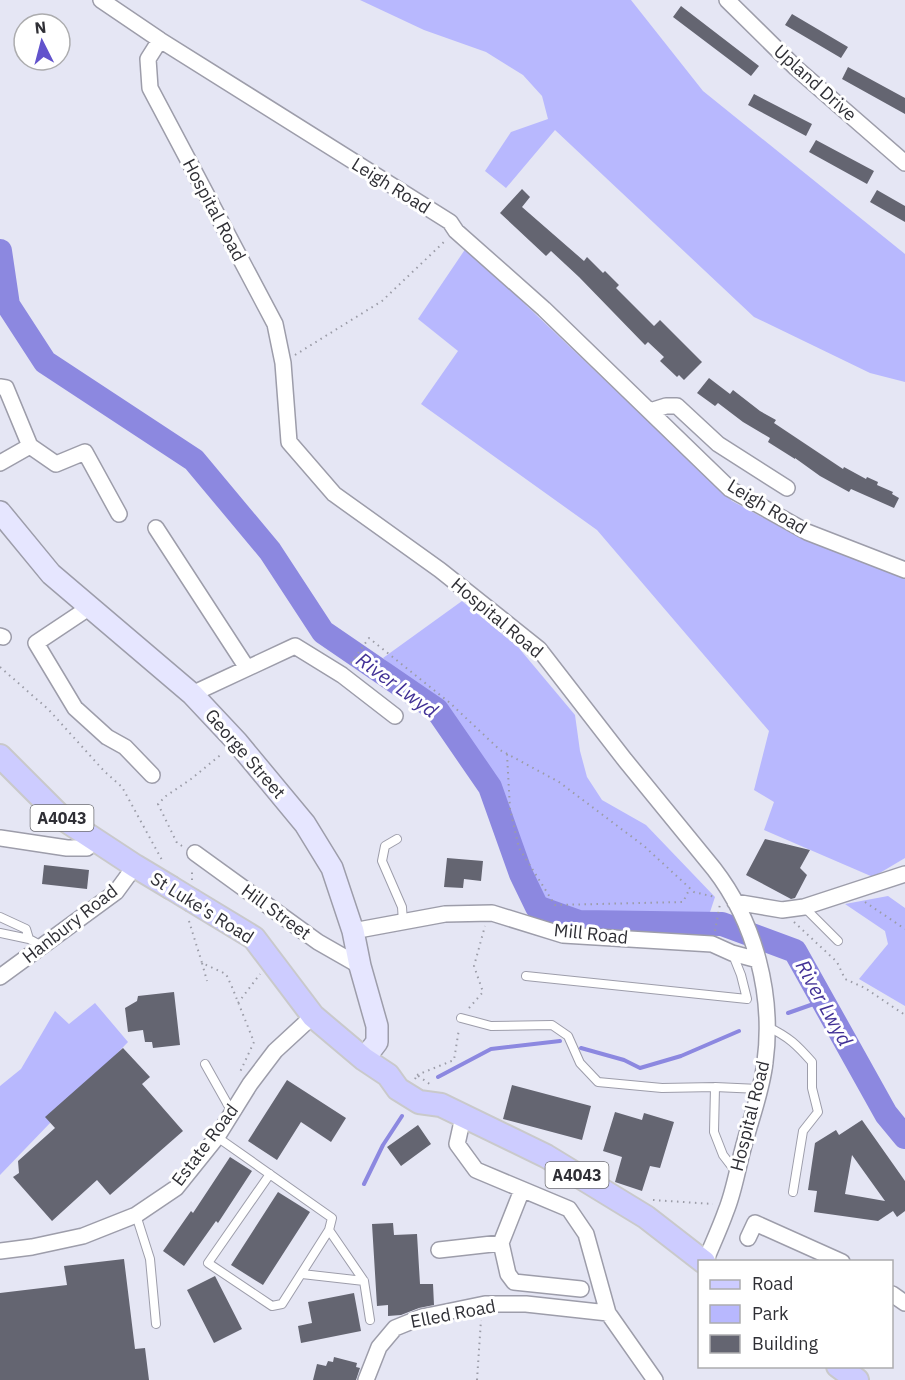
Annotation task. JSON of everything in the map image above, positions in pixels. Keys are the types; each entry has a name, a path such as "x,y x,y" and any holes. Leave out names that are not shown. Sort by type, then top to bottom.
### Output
{"main road":[{"name":"George Street","path":"0,512 51,574 192,694 237,742 305,824 332,868 353,931 377,1026 377,1042 364,1059"},
{"name":"St Luke's Road","path":"0,756 62,818 135,866 255,938 313,1016 364,1059 388,1075 398,1089 419,1102 441,1105 546,1156 646,1217 701,1260"},
{"path":"841,1368 857,1380"}],"street":[{"name":"Leigh Road","path":"101,0 160,40 450,222 456,231 544,309 730,489 807,532 905,570"},
{"name":"Upland Drive","path":"727,0 796,68 905,163"},
{"name":"Hospital Road","path":"160,40 148,59 150,88 275,324 283,363 289,442 334,495 440,570 538,650 727,886 732,906 752,941 765,991 768,1027 765,1063 727,1210 705,1260"},
{"path":"0,387 6,388 30,446 56,464 85,452 119,514"},
{"name":"Leigh Road","path":"650,411 666,406 677,406 718,444 787,488"},
{"path":"0,463 30,446"},
{"path":"156,528 247,668"},
{"path":"90,607 36,643 75,708 107,737 125,747 152,776"},
{"path":"192,694 294,646 342,675 395,716"},
{"path":"0,838 87,849 96,840"},
{"name":"Hill Street","path":"195,853 318,942 360,966"},
{"name":"Hanbury Road","path":"0,977 35,943 116,892 135,866"},
{"path":"732,906 782,910 804,908 905,874"},
{"name":"Mill Road","path":"353,931 445,914 492,913 563,935 712,944 732,953 758,960"},
{"name":"Estate Road","path":"0,1251 83,1236 135,1215 176,1188 217,1137 250,1084 275,1051 313,1016"},
{"path":"463,1117 458,1144 476,1170 569,1209 586,1234 608,1313 655,1380"},
{"path":"522,1190 501,1243 508,1274 514,1282 581,1289"},
{"path":"748,1238 755,1223 838,1260"},
{"path":"439,1250 501,1243"},
{"name":"Elled Road","path":"366,1380 379,1347 395,1328 422,1317 482,1305 526,1304 608,1313"}],"lane":[{"path":"397,840 385,846 382,861 402,907 403,921"},
{"path":"804,908 838,941"},
{"path":"0,917 26,929 35,943"},
{"path":"0,933 35,943"},
{"path":"526,976 747,999 732,953"},
{"path":"461,1018 491,1026 552,1025 568,1036 580,1063 598,1082 662,1088 759,1089"},
{"path":"768,1027 786,1035 812,1062 812,1088 818,1112 803,1131 793,1192"},
{"path":"205,1064 232,1112"},
{"path":"715,1087 714,1132 723,1155 736,1172"},
{"path":"217,1137 270,1174 332,1218 329,1230 282,1304 272,1306 208,1263 270,1174"},
{"path":"135,1215 150,1259 156,1323"},
{"path":"329,1230 364,1281 370,1320"},
{"path":"302,1274 364,1281"}],"path":[{"path":"283,363 382,301 456,231"},
{"path":"350,665 369,639 450,703 500,750 559,782 644,846 694,892 715,897"},
{"path":"196,902 192,883 192,863 195,853 177,843 158,804 237,742"},
{"path":"507,754 510,809 519,848 555,905 683,902 690,888"},
{"path":"850,892 905,928"},
{"path":"714,935 732,906"},
{"path":"782,910 837,962 845,979 865,988 905,1015"},
{"path":"417,1076 454,1060 461,1018 483,992 474,966 486,922 492,913"},
{"path":"238,1003 270,959"},
{"path":"202,963 207,981"},
{"path":"477,1380 482,1305"}],"green space":[{"path":"360,0 631,0 703,91 905,254 905,382 870,373 754,317 555,130 506,188 485,171 511,132 548,119 542,96 523,75 486,52 424,30"},
{"path":"466,248 732,501 803,539 905,577 905,858 873,877 764,830 774,802 754,790 769,731 597,530 421,404 458,351 418,319"},
{"path":"462,601 518,647 575,715 580,751 587,777 602,800 646,825 715,897 710,912 563,912 542,899 516,850 500,791 458,721 383,658"},
{"path":"888,896 905,908 905,1006 859,979 888,944 885,931 845,904"},
{"path":"95,1003 128,1042 0,1175 0,1086 21,1069 55,1011 69,1024"}],"building":[{"path":"681,6 759,66 751,76 673,17"},
{"path":"792,14 848,47 841,58 785,25"},
{"path":"848,67 905,98 905,114 842,79"},
{"path":"754,94 812,124 806,136 748,105"},
{"path":"816,140 874,171 867,184 809,152"},
{"path":"522,189 530,197 522,207 584,261 587,257 603,273 605,271 619,285 616,288 654,326 660,320 702,362 684,380 679,375 677,377 660,361 664,357 648,342 645,345 551,251 546,256 500,213"},
{"path":"877,190 905,206 905,222 870,202"},
{"path":"709,378 730,394 733,390 776,420 774,423 843,469 844,467 866,479 867,477 878,482 877,485 893,492 892,494 899,498 894,508 851,489 849,492 820,476 768,442 770,438 743,422 718,403 715,406 697,393"},
{"path":"765,839 810,850 800,868 807,875 795,898 791,899 746,875"},
{"path":"447,858 483,861 481,881 464,879 463,888 444,887"},
{"path":"44,865 89,870 87,889 42,884"},
{"path":"174,992 180,1045 153,1048 152,1042 145,1042 143,1030 128,1032 125,1008 137,1001 138,996"},
{"path":"123,1048 150,1077 142,1084 183,1131 110,1195 97,1180 52,1221 13,1177 19,1173 18,1161 55,1128 45,1117"},
{"path":"287,1080 346,1118 331,1142 301,1122 277,1160 248,1141"},
{"path":"512,1085 591,1106 582,1140 503,1119"},
{"path":"615,1112 642,1120 644,1113 674,1122 660,1168 650,1166 642,1191 615,1182 622,1157 603,1151"},
{"path":"862,1120 905,1181 905,1211 897,1217 893,1211 878,1221 814,1212 817,1191 808,1190 815,1143 836,1130 839,1135","holes":["852,1155 885,1201 845,1194"]},
{"path":"418,1125 431,1144 401,1166 387,1147"},
{"path":"230,1157 252,1171 218,1223 216,1221 184,1266 163,1251 191,1211 193,1213"},
{"path":"278,1192 310,1212 263,1285 231,1265"},
{"path":"393,1223 394,1235 417,1234 420,1284 433,1284 434,1305 401,1315 388,1316 388,1305 377,1306 372,1224"},
{"path":"124,1259 135,1349 145,1348 149,1380 0,1380 0,1293 67,1285 64,1266"},
{"path":"215,1276 242,1329 214,1343 187,1290"},
{"path":"354,1293 361,1331 301,1343 298,1326 312,1323 308,1302"},
{"path":"334,1357 357,1363 356,1367 360,1368 356,1380 313,1380 317,1364 326,1366 328,1361 333,1362"}],"waterway":[{"name":"River Lwyd","path":"0,251 8,305 45,362 194,460 270,551 323,632 437,710 490,787 521,874 537,907 579,922 722,924 795,951 886,1114 905,1137"},
{"path":"788,1013 822,1001"},
{"path":"581,1048 624,1060 640,1068 681,1056 739,1031"},
{"path":"438,1077 491,1049 560,1041"},
{"path":"364,1184 383,1145 402,1116"}]}
